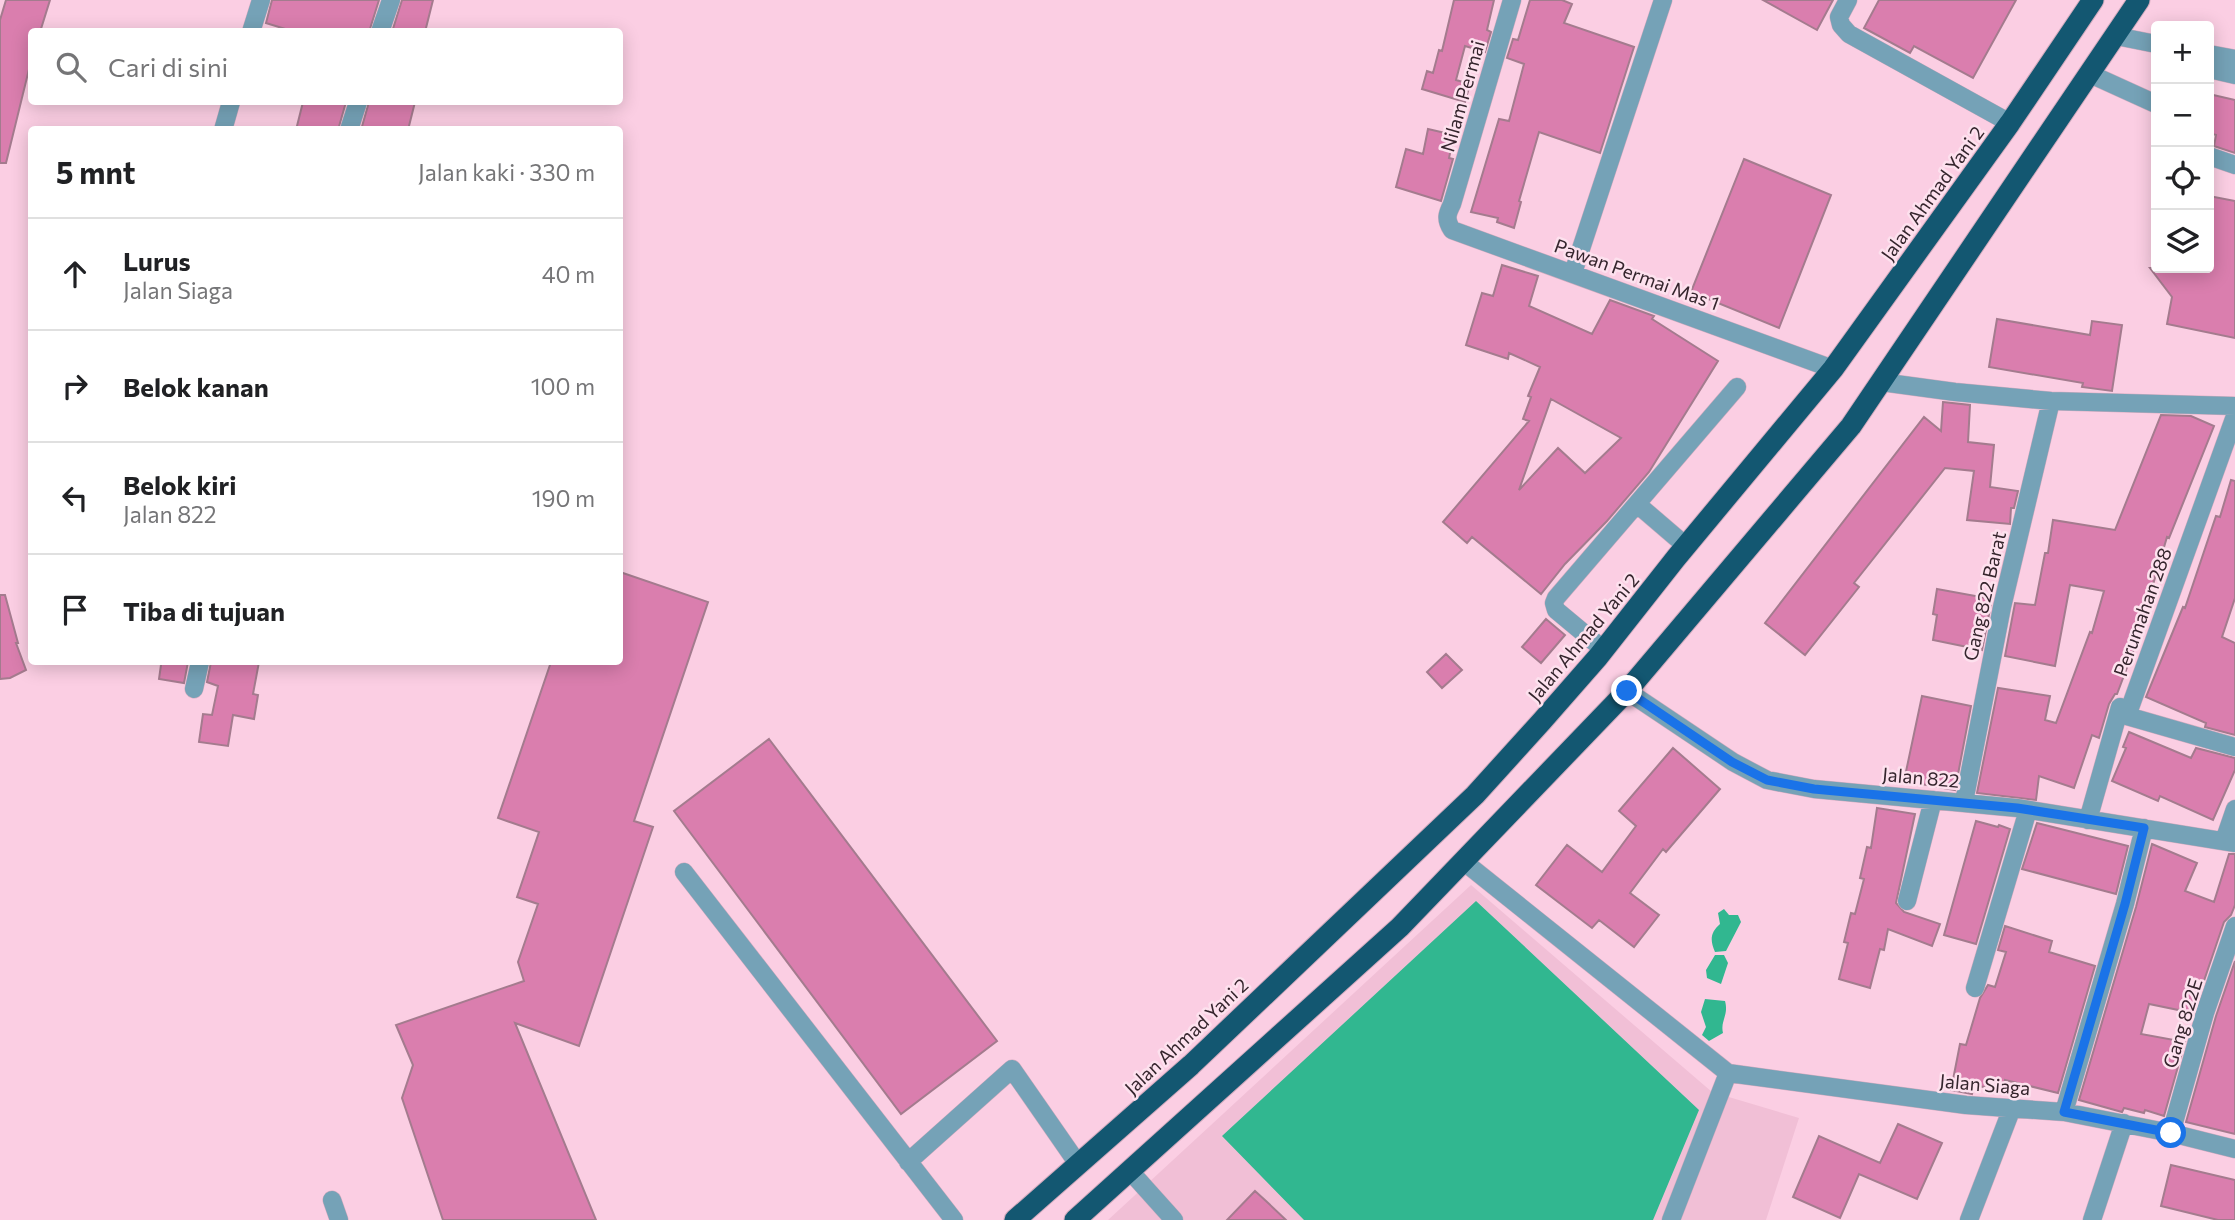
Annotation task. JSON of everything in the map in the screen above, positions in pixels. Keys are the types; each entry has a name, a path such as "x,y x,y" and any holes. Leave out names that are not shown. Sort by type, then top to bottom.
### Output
{"highway":[{"name":"Jalan Ahmad Yani 2","path":"1015,1220 1191,1065 1475,795 1604,650 1686,546 1833,369 2010,123 2093,0"},
{"path":"1076,1220 1095,1211 1130,1171 1400,927 1627,691 1851,426 2139,0"}],"street":[{"path":"252,28 261,0"},
{"path":"381,28 391,0"},
{"name":"Nilam Permai","path":"1452,204 1512,0"},
{"path":"1573,273 1663,0"},
{"path":"1848,0 1839,17 1841,25 1849,34 2010,123"},
{"path":"2116,36 2151,43"},
{"path":"2214,55 2235,60"},
{"path":"2214,70 2235,75"},
{"path":"2090,74 2151,102"},
{"path":"224,126 230,105"},
{"path":"350,126 357,105"},
{"path":"2214,158 2235,165"},
{"name":"Pawan Permai Mas 1","path":"1452,204 1447,214 1452,230 1833,369"},
{"path":"1881,382 2051,401 2235,406"},
{"path":"1604,650 1556,610 1554,603 1737,387"},
{"name":"Gang 822 Barat","path":"1965,802 2002,607 2051,401"},
{"name":"Perumahan 288","path":"2235,416 2127,716 2235,747"},
{"path":"1637,504 1686,546"},
{"path":"194,689 199,665"},
{"name":"Jalan 822","path":"1627,691 1732,762 1767,780 1814,789 2028,810 2230,842"},
{"path":"2088,820 2120,707"},
{"path":"1907,901 1933,800"},
{"path":"2230,842 2235,809"},
{"path":"1975,988 2028,810"},
{"path":"2064,1112 2125,904 2144,828"},
{"path":"1463,861 1728,1073 1671,1220"},
{"path":"684,872 954,1220"},
{"name":"Gang 822E","path":"2171,1133 2205,1013 2235,926"},
{"path":"908,1162 1012,1069 1078,1164"},
{"name":"Jalan Siaga","path":"1728,1073 1913,1098 2064,1112 2171,1133 2235,1149"},
{"path":"1969,1220 2012,1108"},
{"path":"2092,1220 2124,1123"},
{"path":"1130,1171 1170,1219"},
{"path":"332,1200 339,1220"}],"shaded area":[{"path":"1471,885 1712,1092 1799,1118 1766,1220 1108,1220"},
{"path":"1476,901 1699,1110 1653,1220 1304,1220 1222,1136"},
{"path":"1724,909 1729,915 1738,915 1741,922 1726,951 1715,952 1712,937 1720,924 1718,913"},
{"path":"1715,955 1724,955 1728,963 1721,984 1707,978 1706,970"},
{"path":"1705,999 1725,1001 1726,1006 1723,1033 1709,1041 1702,1035 1706,1027 1701,1012"}],"building":[{"path":"6,0 50,0 41,28 28,28 28,73 6,163 0,163 0,20"},
{"path":"272,0 379,0 370,28 282,28 266,23"},
{"path":"402,0 433,0 426,28 393,28"},
{"path":"1454,0 1494,0 1487,30 1491,32 1485,52 1465,46 1456,80 1470,84 1465,102 1422,89 1427,71 1433,73 1439,50 1442,51"},
{"path":"1530,0 1562,0 1572,4 1564,23 1634,47 1600,153 1539,132 1514,228 1497,222 1498,218 1471,212 1499,119 1509,121 1524,64 1507,58 1513,39 1518,40"},
{"path":"1763,0 1833,0 1817,30"},
{"path":"1879,0 2016,0 1973,78 1914,46 1910,53 1864,28"},
{"path":"2214,95 2235,100 2235,153 2214,146"},
{"path":"302,105 345,105 339,126 297,126"},
{"path":"368,105 414,105 409,126 362,126"},
{"path":"1428,129 1454,135 1449,158 1453,159 1441,201 1396,187 1406,149 1423,154"},
{"path":"1744,159 1831,195 1779,328 1691,292"},
{"path":"2214,197 2235,201 2235,338 2167,324 2172,297 2154,273 2214,273"},
{"path":"1502,265 1538,276 1529,306 1592,334 1610,300 1654,316 1652,319 1718,361 1649,472 1541,594 1472,537 1467,543 1443,522 1529,421 1523,419 1531,397 1528,396 1540,367 1509,353 1508,359 1466,345 1482,293 1493,296","holes":["1551,399 1621,438 1585,473 1558,448 1519,490"]},
{"path":"1997,319 2090,335 2092,321 2122,325 2112,391 2082,387 2083,383 1989,367"},
{"path":"1943,402 1970,405 1968,442 1994,445 1990,487 2018,491 2014,508 2011,508 2010,524 1967,520 1974,471 1945,468 1854,583 1859,587 1805,655 1765,623 1924,417 1941,431"},
{"path":"2161,415 2191,416 2214,426 2169,538 2167,537 2134,649 2117,694 2109,704 2099,738 2092,735 2074,788 2039,776 2036,800 1977,793 1998,688 2050,696 2045,720 2056,723 2090,632 2092,633 2104,591 2070,585 2055,666 2005,656 2015,603 2035,605 2053,520 2115,530"},
{"path":"2231,480 2235,481 2235,598 2222,637 2235,643 2235,735 2205,727 2206,723 2146,697 2183,607 2185,608 2216,516 2220,517"},
{"path":"623,573 708,602 634,821 653,827 579,1046 515,1023 596,1220 443,1220 402,1098 413,1065 396,1025 524,981 518,962 538,904 517,897 539,832 498,818 550,665 623,665"},
{"path":"1937,589 1992,599 1982,650 1933,640"},
{"path":"0,595 5,595 16,643 26,670 10,678 0,679"},
{"path":"1546,619 1565,635 1541,663 1522,647"},
{"path":"1446,654 1462,670 1442,688 1427,672"},
{"path":"161,665 187,665 184,683 159,679"},
{"path":"210,665 258,665 253,694 258,695 254,719 233,715 228,746 199,742 203,714 212,715 218,686 207,682"},
{"path":"1922,696 1971,706 1955,790 1904,781"},
{"path":"2129,732 2191,758 2196,748 2235,758 2235,770 2213,820 2160,796 2158,801 2112,781 2126,748 2123,747"},
{"path":"769,739 997,1041 901,1114 674,811"},
{"path":"1673,748 1720,789 1666,852 1663,849 1630,893 1659,915 1634,947 1599,920 1592,928 1536,885 1567,845 1602,872 1636,826 1619,811"},
{"path":"1877,808 1915,814 1896,903 1904,912 1940,924 1932,946 1888,929 1884,950 1880,949 1870,988 1839,979 1848,943 1844,942 1851,913 1855,914 1864,879 1860,878 1867,847 1871,848"},
{"path":"1976,821 2010,829 1976,944 1944,935"},
{"path":"2037,823 2128,846 2116,894 2022,869"},
{"path":"2152,844 2197,863 2185,891 2214,902 2229,854 2235,854 2235,905 2224,922 2193,1013 2149,1004 2141,1034 2185,1042 2164,1116 2145,1110 2144,1113 2124,1108 2122,1112 2079,1100"},
{"path":"2005,926 2052,941 2049,952 2095,966 2058,1093 2005,1080 2003,1091 1974,1085 1972,1094 1951,1090 1960,1044 1966,1045 1980,998 1988,985 1995,987 2006,952 1998,950"},
{"path":"2235,961 2235,1134 2186,1122 2216,1016"},
{"path":"1898,1124 1942,1143 1917,1199 1859,1174 1840,1218 1793,1197 1819,1136 1880,1163"},
{"path":"2171,1165 2235,1180 2235,1220 2218,1220 2161,1206"},
{"path":"1255,1191 1266,1201 1286,1220 1227,1220"}],"route":[{"path":"1627,691 1732,762 1767,780 1814,789 2017,808 2144,828 2125,904 2064,1112 2171,1133"}]}
